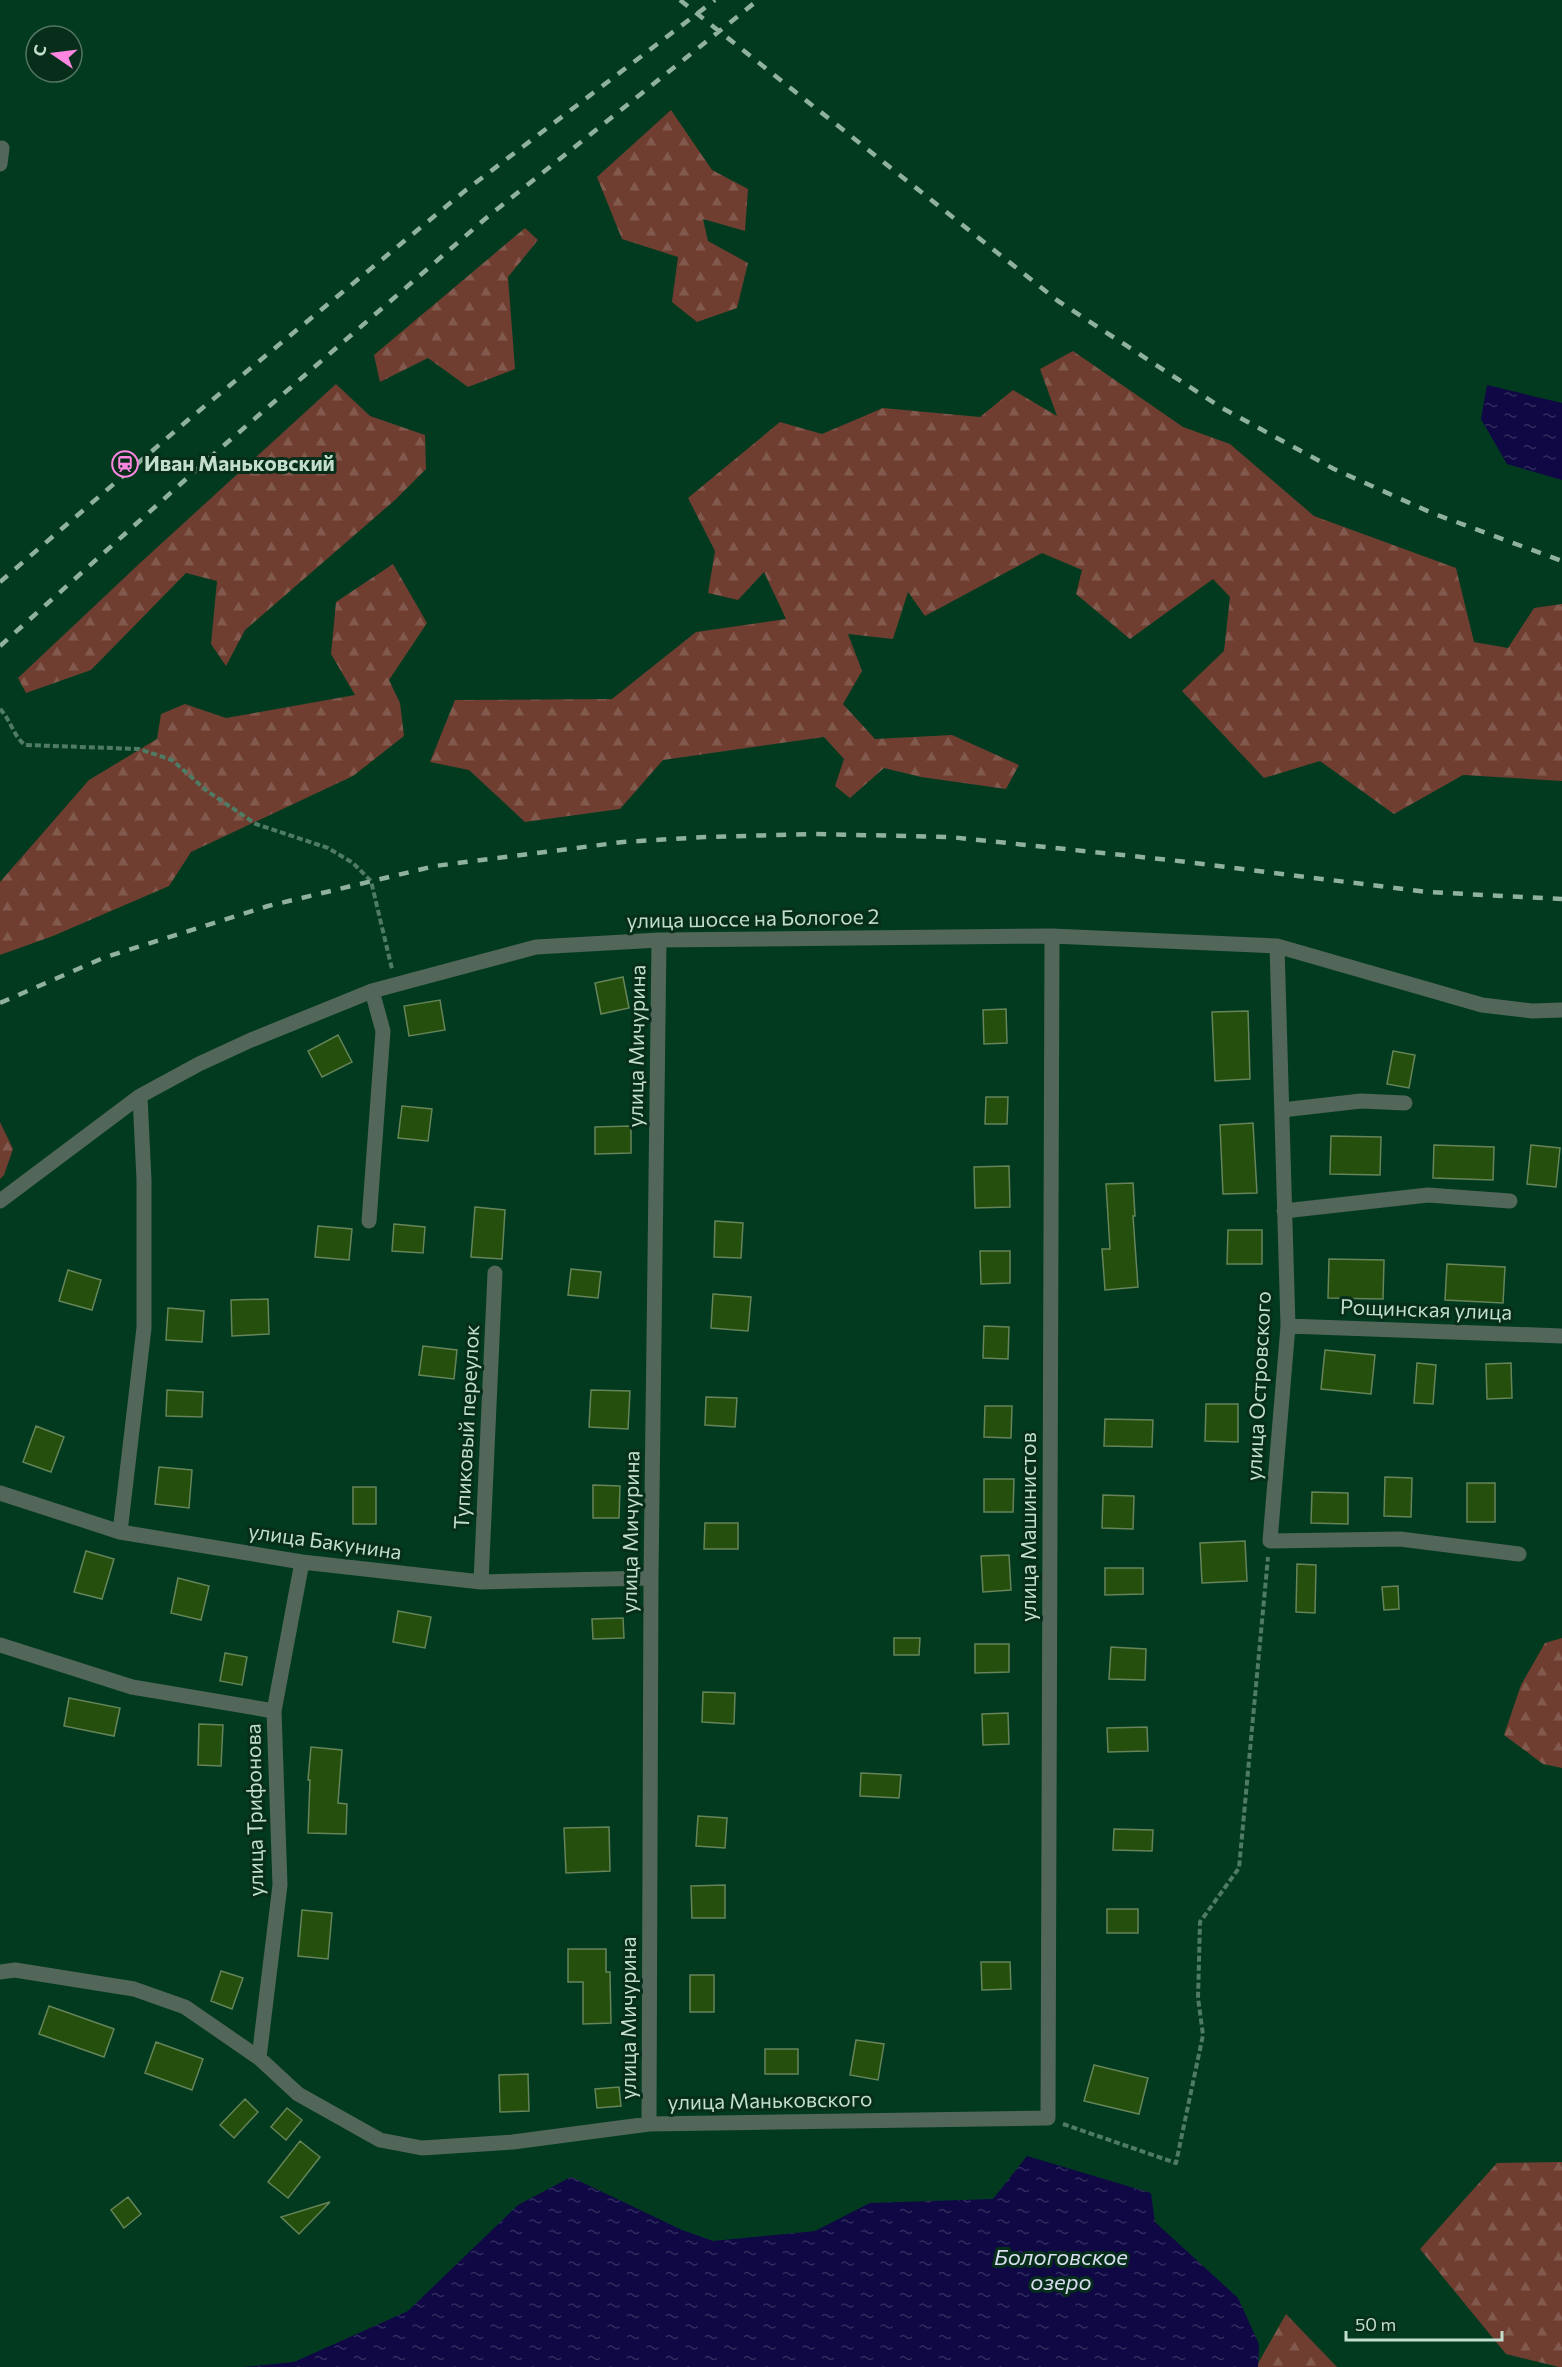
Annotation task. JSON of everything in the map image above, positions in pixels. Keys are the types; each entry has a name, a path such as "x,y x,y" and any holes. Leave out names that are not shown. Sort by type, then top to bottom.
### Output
{"street":[{"path":"0,164 2,148"},
{"name":"улица шоссе на Бологое 2","path":"0,1201 140,1096 199,1064 250,1040 372,992 536,947 659,940 1052,936 1277,946 1482,1005 1532,1011 1562,1010"},
{"name":"улица Машинистов","path":"1048,2118 1052,936"},
{"name":"улица Мичурина","path":"650,2124 651,1578 659,940"},
{"name":"улица Островского","path":"1270,1541 1288,1326 1277,946"},
{"path":"369,1221 383,1032 372,992"},
{"path":"120,1532 144,1328 144,1180 140,1096"},
{"path":"1282,1110 1361,1101 1405,1102"},
{"path":"1284,1211 1428,1195 1510,1202"},
{"name":"Тупиковый переулок","path":"481,1582 495,1273"},
{"name":"Рощинская улица","path":"1288,1326 1562,1336"},
{"name":"улица Бакунина","path":"0,1492 120,1532 302,1562 481,1582 651,1578"},
{"path":"1270,1541 1400,1539 1519,1554"},
{"name":"улица Трифонова","path":"259,2058 280,1885 274,1712 302,1562"},
{"path":"0,1645 132,1687 274,1712"},
{"name":"улица Маньковского","path":"0,1972 15,1970 134,1989 185,2007 259,2058 298,2094 380,2140 422,2148 513,2142 650,2124 1048,2118"}],"path":[{"path":"0,709 7,715 18,740 25,746 139,749 172,760 207,791 256,824 328,848 353,863 371,881 396,984"},
{"path":"1048,2118 1176,2163 1203,2035 1198,1998 1200,1922 1239,1868 1270,1541"}],"green space":[{"path":"671,110 712,170 748,189 745,231 703,219 708,241 748,263 737,308 697,322 672,302 678,257 622,239 597,177"},
{"path":"525,228 538,240 508,277 515,369 468,387 428,358 380,382 374,355"},
{"path":"1073,351 1183,427 1230,444 1314,516 1456,568 1474,642 1508,648 1534,608 1562,604 1562,781 1463,775 1394,814 1320,761 1264,778 1182,691 1224,651 1230,597 1213,579 1130,639 1076,594 1082,570 1042,553 925,616 908,592 893,639 848,634 862,671 843,704 875,739 952,735 1019,765 1006,789 921,777 884,768 850,798 835,786 844,759 824,737 663,760 620,809 525,822 469,770 430,762 455,700 612,699 696,632 786,619 764,572 738,600 708,593 715,551 688,498 780,422 822,434 883,408 980,417 1013,390 1057,416 1040,369"},
{"path":"336,384 370,416 425,435 426,469 395,500 245,630 226,666 211,644 217,581 186,573 91,670 26,693 18,678"},
{"path":"393,564 427,623 389,680 400,703 404,736 353,776 191,852 169,886 53,936 0,955 0,882 89,780 157,739 161,714 185,704 226,718 355,695 331,654 336,602"},
{"path":"0,1122 13,1149 4,1175 0,1179"},
{"path":"1562,1638 1562,1768 1543,1764 1504,1735 1521,1685 1545,1643"},
{"path":"1562,2162 1562,2367 1559,2367 1506,2354 1420,2249 1497,2163"},
{"path":"1286,2314 1337,2367 1256,2367"}],"water":[{"path":"1487,385 1562,403 1562,480 1507,464 1481,419"},
{"name":"Бологовское озеро","path":"1027,2156 1151,2193 1155,2222 1238,2298 1259,2344 1258,2367 243,2367 294,2362 408,2311 518,2205 571,2177 682,2230 713,2241 815,2231 870,2203 993,2199"}],"building":[{"path":"623,977 629,1008 601,1014 595,983"},
{"path":"440,1000 445,1030 409,1036 404,1006"},
{"path":"1006,1009 1007,1043 984,1044 983,1010"},
{"path":"1248,1011 1250,1079 1215,1081 1212,1012"},
{"path":"338,1035 352,1062 322,1077 308,1051"},
{"path":"1393,1051 1415,1055 1409,1088 1387,1084"},
{"path":"986,1097 1008,1097 1007,1124 985,1124"},
{"path":"402,1106 432,1109 428,1141 398,1138"},
{"path":"1253,1123 1257,1193 1223,1194 1220,1125"},
{"path":"631,1126 631,1153 595,1154 595,1127"},
{"path":"1331,1136 1381,1137 1380,1175 1330,1174"},
{"path":"1434,1145 1494,1147 1493,1180 1433,1178"},
{"path":"1531,1145 1560,1148 1556,1187 1527,1184"},
{"path":"1009,1166 1010,1207 975,1208 974,1167"},
{"path":"1133,1183 1138,1287 1105,1290 1102,1249 1110,1249 1106,1184"},
{"path":"475,1207 505,1210 502,1259 471,1257"},
{"path":"715,1221 743,1223 741,1258 714,1257"},
{"path":"394,1224 425,1227 423,1253 392,1251"},
{"path":"318,1226 352,1229 349,1260 315,1257"},
{"path":"1228,1230 1262,1230 1262,1264 1227,1264"},
{"path":"980,1251 1010,1251 1010,1283 981,1284"},
{"path":"1329,1259 1384,1260 1383,1299 1328,1298"},
{"path":"1447,1264 1505,1267 1503,1303 1445,1300"},
{"path":"571,1269 601,1272 598,1298 568,1295"},
{"path":"68,1270 101,1280 92,1310 59,1301"},
{"path":"713,1294 751,1297 748,1331 711,1328"},
{"path":"268,1299 269,1334 232,1336 231,1300"},
{"path":"168,1308 204,1311 202,1342 166,1340"},
{"path":"984,1326 1009,1327 1008,1359 983,1358"},
{"path":"423,1346 457,1350 454,1379 419,1375"},
{"path":"1325,1350 1375,1355 1371,1394 1321,1389"},
{"path":"1417,1363 1436,1365 1433,1404 1414,1403"},
{"path":"1511,1363 1512,1398 1487,1399 1486,1364"},
{"path":"167,1390 203,1392 202,1417 166,1416"},
{"path":"591,1390 630,1391 628,1429 589,1427"},
{"path":"706,1397 737,1398 735,1427 705,1425"},
{"path":"1206,1404 1238,1404 1238,1442 1205,1441"},
{"path":"985,1406 1012,1406 1011,1438 984,1437"},
{"path":"1105,1419 1153,1420 1152,1447 1104,1446"},
{"path":"36,1426 64,1437 51,1472 23,1462"},
{"path":"159,1467 192,1470 189,1508 155,1504"},
{"path":"1385,1477 1412,1478 1411,1517 1384,1516"},
{"path":"984,1479 1014,1479 1013,1512 984,1512"},
{"path":"1467,1483 1495,1483 1495,1522 1467,1522"},
{"path":"593,1485 620,1486 619,1518 593,1518"},
{"path":"353,1487 376,1487 376,1524 353,1524"},
{"path":"1312,1492 1348,1493 1348,1524 1311,1523"},
{"path":"1103,1495 1134,1496 1133,1529 1102,1528"},
{"path":"705,1523 738,1523 738,1549 704,1549"},
{"path":"1245,1541 1247,1581 1202,1583 1200,1543"},
{"path":"86,1551 114,1559 102,1599 74,1592"},
{"path":"1009,1555 1011,1590 983,1592 981,1556"},
{"path":"1297,1564 1316,1565 1315,1613 1296,1612"},
{"path":"1105,1568 1143,1568 1143,1594 1105,1595"},
{"path":"178,1578 209,1586 201,1620 171,1613"},
{"path":"1398,1586 1399,1609 1384,1610 1382,1587"},
{"path":"398,1611 431,1617 425,1648 393,1642"},
{"path":"623,1618 624,1638 593,1639 592,1619"},
{"path":"894,1638 920,1638 919,1655 894,1655"},
{"path":"975,1644 1009,1644 1009,1672 975,1673"},
{"path":"1111,1647 1146,1649 1145,1680 1109,1679"},
{"path":"225,1653 247,1657 242,1685 220,1681"},
{"path":"703,1692 735,1693 734,1724 702,1722"},
{"path":"69,1698 120,1708 114,1736 64,1726"},
{"path":"1008,1713 1009,1744 983,1745 982,1714"},
{"path":"199,1724 223,1725 221,1766 198,1765"},
{"path":"1147,1727 1148,1751 1108,1752 1107,1728"},
{"path":"311,1747 342,1750 338,1803 347,1804 346,1834 308,1833 310,1780 308,1780"},
{"path":"861,1773 901,1775 899,1798 860,1796"},
{"path":"698,1816 727,1818 725,1848 696,1846"},
{"path":"609,1827 610,1871 566,1873 564,1828"},
{"path":"1114,1829 1153,1830 1152,1851 1113,1850"},
{"path":"725,1885 725,1918 692,1918 691,1886"},
{"path":"1107,1909 1138,1909 1138,1933 1107,1933"},
{"path":"302,1910 332,1913 328,1959 298,1956"},
{"path":"568,1949 606,1949 606,1972 610,1972 611,2023 583,2024 583,1982 568,1982"},
{"path":"981,1962 1010,1962 1011,1989 982,1990"},
{"path":"221,1971 243,1978 232,2009 211,2001"},
{"path":"690,1975 714,1975 714,2012 690,2012"},
{"path":"49,2006 114,2029 104,2057 39,2034"},
{"path":"856,2040 884,2044 878,2080 850,2075"},
{"path":"156,2042 203,2059 192,2090 145,2073"},
{"path":"765,2049 798,2049 798,2074 765,2074"},
{"path":"1094,2065 1148,2078 1139,2114 1084,2101"},
{"path":"528,2074 529,2111 500,2112 499,2075"},
{"path":"619,2087 621,2106 597,2108 595,2089"},
{"path":"245,2099 258,2112 234,2138 220,2125"},
{"path":"287,2108 302,2120 286,2140 271,2127"},
{"path":"300,2141 320,2157 288,2198 268,2182"},
{"path":"128,2197 141,2214 124,2228 111,2210"},
{"path":"330,2202 299,2234 281,2217"}],"railway":[{"path":"680,0 1058,301 1222,408 1334,469 1432,513 1562,561"},
{"path":"0,582 188,420 466,190 715,0"},
{"path":"0,646 214,454 485,219 758,0"},
{"path":"0,1003 103,958 268,906 435,866 623,842 815,834 950,837 1170,860 1427,892 1562,899"}],"place":[{"name":"Иван Маньковский","path":"125,464"}]}
